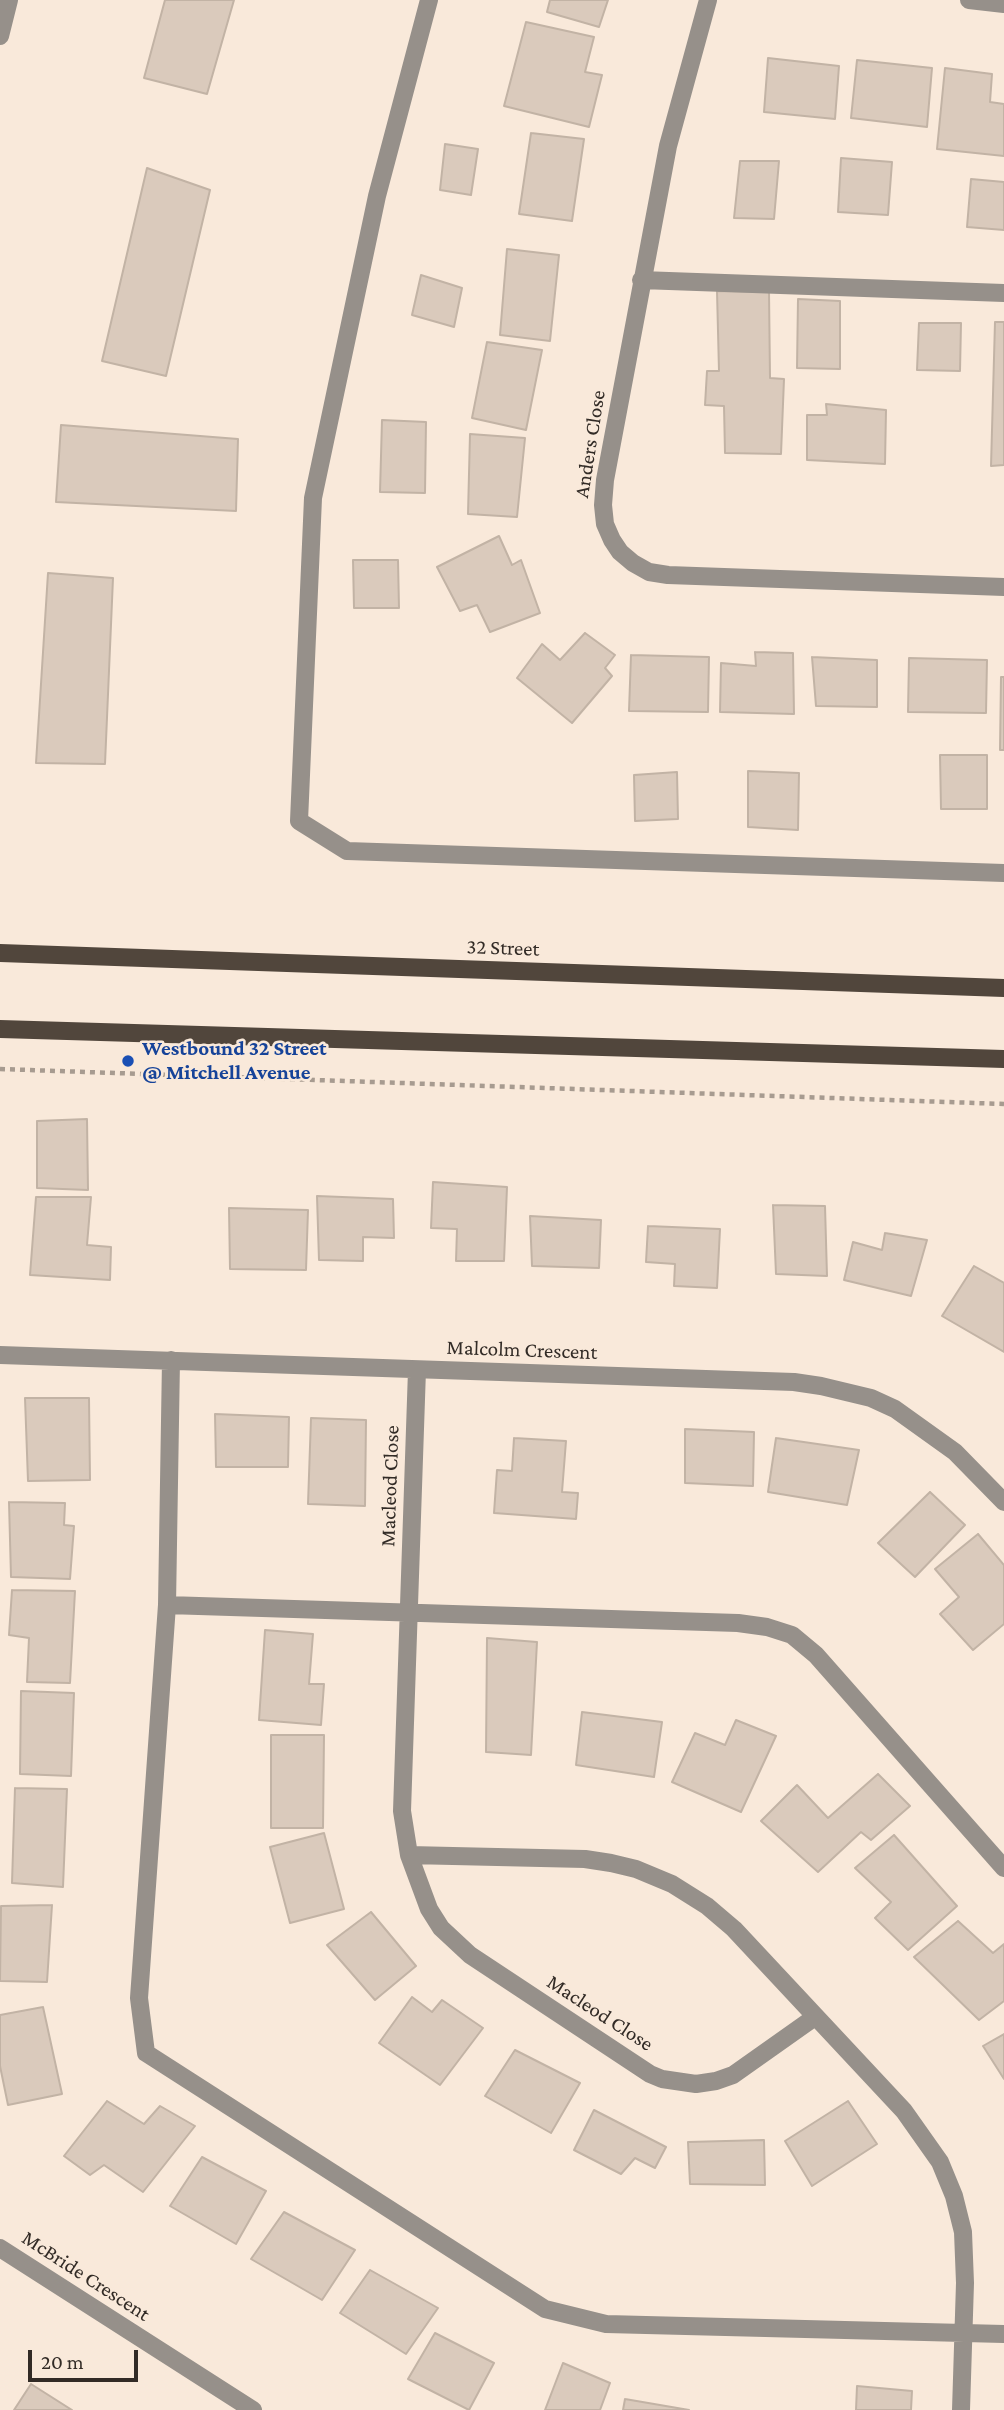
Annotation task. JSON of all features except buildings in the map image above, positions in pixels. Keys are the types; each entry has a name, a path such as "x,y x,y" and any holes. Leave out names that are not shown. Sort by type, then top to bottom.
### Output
{"main road":[{"name":"32 Street","path":"0,953 1004,988"},
{"path":"0,1029 1004,1059"}],"street":[{"path":"0,36 9,0"},
{"path":"429,0 377,196 313,498 299,821 347,851 1004,873"},
{"name":"Anders Close","path":"708,0 668,146 605,480 605,524 612,540 620,552 633,563 649,572 668,575 1004,587"},
{"path":"969,0 1004,4"},
{"path":"641,280 1004,293"},
{"name":"Malcolm Crescent","path":"0,1355 794,1382 847,1391 895,1409 955,1452 1004,1502"},
{"path":"171,1360 167,1605 139,1998 146,2053 545,2309 606,2324 1004,2334"},
{"name":"Macleod Close","path":"417,1370 402,1811 409,1855 429,1909 454,1942 650,2074 663,2079 695,2084 733,2075 815,2017"},
{"path":"167,1605 738,1623 767,1627 792,1635 816,1655 1004,1868"},
{"path":"409,1855 585,1859 636,1869 672,1884 707,1906 734,1929 904,2111 940,2162 954,2196 963,2232 965,2283 961,2410"},
{"name":"McBride Crescent","path":"0,2248 253,2410"}],"path":[{"path":"0,1069 1004,1104"}],"place":[{"name":"Westbound 32 Street @ Mitchell Avenue","path":"128,1061"}]}
